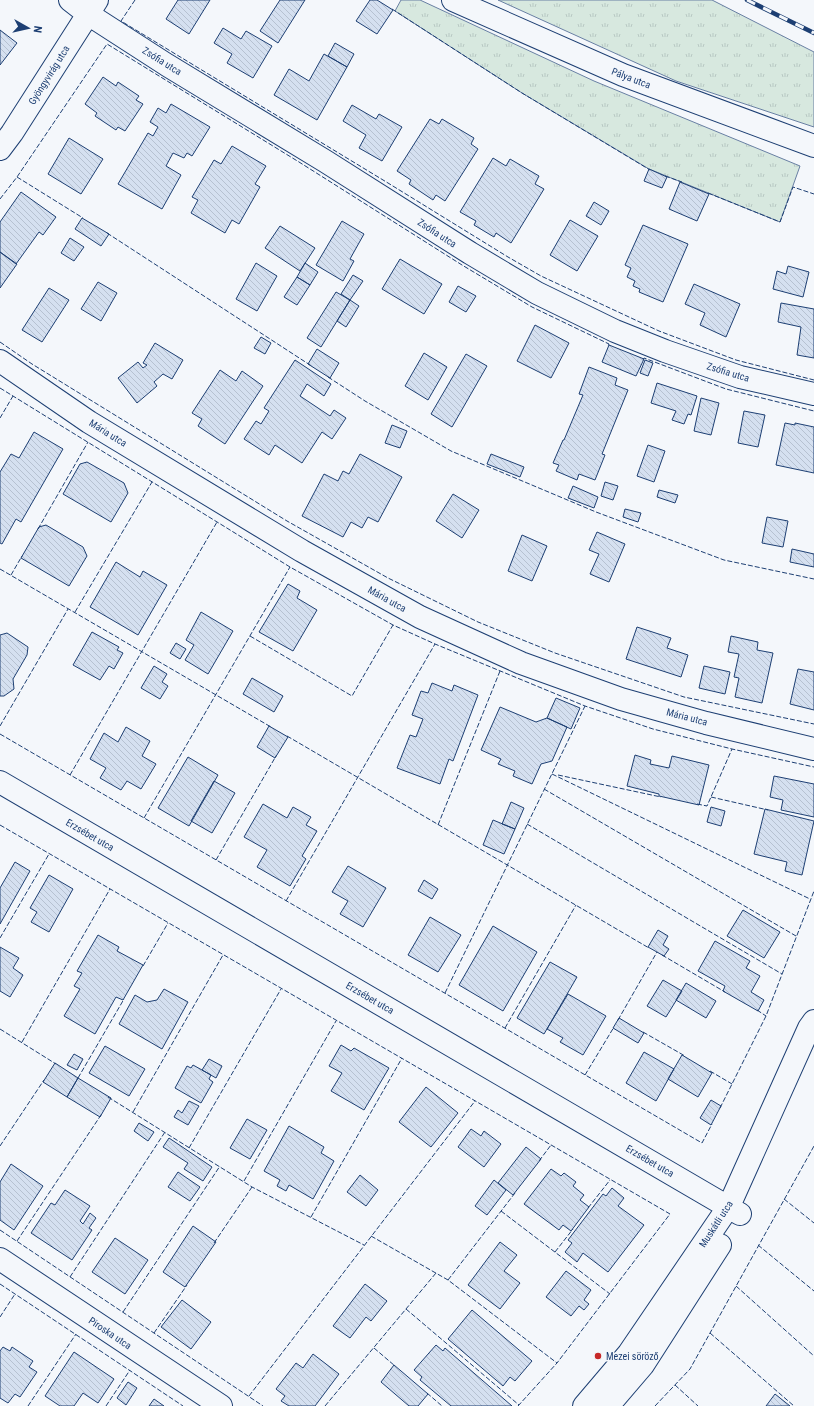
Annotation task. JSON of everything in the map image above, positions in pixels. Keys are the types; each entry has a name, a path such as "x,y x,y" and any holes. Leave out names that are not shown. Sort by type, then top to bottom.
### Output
{"street":[{"name":"Zsófia utca","path":"70,0 92,7 168,65 537,293 614,331 665,351 740,377 814,394"},
{"name":"Pálya utca","path":"453,0 623,75 814,146"},
{"name":"Gyöngyvirág utca","path":"0,149 12,133 92,7"},
{"name":"Mária utca","path":"0,361 102,430 302,551 420,617 521,663 621,699 706,723 814,749"},
{"name":"Erzsébet utca","path":"0,782 734,1210"},
{"name":"Muskátli utca","path":"584,1406 629,1353 734,1210 809,1028 814,1021"},
{"name":"Muskátli utca","path":"608,1406 643,1365 734,1210 814,1046"},
{"name":"Piroska utca","path":"0,1259 221,1406"}],"green space":[{"path":"401,0 420,0 594,81 800,166 780,222 649,169 522,93 395,11"},
{"path":"498,0 712,0 814,52 814,127 676,81"}],"building":[{"path":"178,0 210,0 189,34 166,19"},
{"path":"280,0 305,0 278,43 260,31"},
{"path":"370,0 377,0 393,10 377,34 356,21"},
{"path":"223,28 241,39 246,31 272,46 253,78 227,63 232,54 214,43"},
{"path":"0,30 17,43 0,65"},
{"path":"335,43 354,54 347,67 328,56"},
{"path":"324,54 347,67 317,120 274,95 289,69 309,81"},
{"path":"103,77 116,86 118,82 139,96 136,100 143,104 125,131 118,127 116,130 95,116 97,113 85,104"},
{"path":"171,104 210,127 192,156 187,153 184,158 173,153 166,166 181,175 162,209 118,184 148,133 153,136 158,127 150,122 158,108 166,113"},
{"path":"352,105 376,119 379,114 402,127 382,161 359,148 366,135 343,121"},
{"path":"430,119 439,124 442,119 474,138 471,144 478,149 445,201 436,195 433,200 409,184 411,180 397,171"},
{"path":"69,138 103,159 81,194 48,174"},
{"path":"232,146 266,166 255,184 260,187 239,224 232,220 225,233 191,213 198,200 192,197 214,160 221,164"},
{"path":"493,158 506,166 510,159 539,176 535,184 544,189 511,243 496,233 494,237 474,225 476,221 460,212"},
{"path":"649,169 667,177 662,188 644,181"},
{"path":"680,182 709,194 697,221 669,209"},
{"path":"21,192 56,217 43,235 39,232 16,264 0,252 0,222"},
{"path":"594,202 609,211 601,225 586,216"},
{"path":"82,218 109,234 101,246 75,229"},
{"path":"570,220 598,236 577,271 550,255"},
{"path":"342,221 364,234 350,259 354,261 343,281 316,265"},
{"path":"643,225 688,244 663,302 639,292 640,289 633,286 635,281 627,277 631,268 625,265"},
{"path":"280,226 315,248 300,271 265,248"},
{"path":"70,238 84,247 74,261 61,253"},
{"path":"0,252 17,264 0,288"},
{"path":"400,259 442,284 424,314 382,289"},
{"path":"256,263 277,276 257,311 236,299"},
{"path":"305,263 318,272 310,285 297,277"},
{"path":"788,266 809,272 803,297 773,289 777,271 786,274"},
{"path":"353,275 363,281 350,300 341,294"},
{"path":"297,277 310,285 297,305 284,297"},
{"path":"98,282 117,293 101,321 81,309"},
{"path":"694,284 740,304 726,337 700,325 705,313 685,304"},
{"path":"458,286 476,296 466,312 449,302"},
{"path":"49,288 69,300 42,342 22,330"},
{"path":"336,292 350,300 321,347 307,338"},
{"path":"350,300 359,306 346,327 337,321"},
{"path":"781,303 814,309 814,358 797,355 801,327 778,322"},
{"path":"535,325 569,343 551,378 517,361"},
{"path":"261,337 271,343 265,354 254,348"},
{"path":"155,343 183,360 172,379 163,374 154,382 157,386 137,403 118,378 138,362 143,368 147,365 143,363"},
{"path":"609,345 644,359 636,376 602,362"},
{"path":"317,349 339,363 330,378 308,364"},
{"path":"424,353 447,367 428,400 405,386"},
{"path":"466,354 487,366 452,427 431,414"},
{"path":"295,360 331,384 324,396 307,384 300,396 330,416 334,410 346,418 332,439 322,432 302,463 275,445 269,455 244,439 256,421 261,424 269,411 264,408"},
{"path":"645,360 653,363 648,376 640,373"},
{"path":"589,367 617,378 615,385 628,390 602,454 605,455 595,480 579,474 577,480 556,471 559,465 553,463 583,395 579,394"},
{"path":"220,370 236,381 242,371 263,386 225,444 198,426 202,419 192,413"},
{"path":"657,383 697,396 691,415 688,414 684,424 672,420 676,411 651,403"},
{"path":"701,398 719,403 711,435 694,431"},
{"path":"744,411 765,415 758,447 738,443"},
{"path":"785,423 795,425 795,423 814,427 814,473 776,465"},
{"path":"392,425 407,431 400,448 385,443"},
{"path":"34,432 63,449 21,522 16,519 2,544 0,543 0,472 11,454 19,458"},
{"path":"648,445 665,451 654,482 637,476"},
{"path":"360,454 402,477 378,522 368,517 362,528 351,522 343,537 302,516 324,474 338,481 343,471 349,474"},
{"path":"491,454 524,467 520,477 487,464"},
{"path":"87,462 124,483 128,493 111,522 63,494 80,464"},
{"path":"605,482 618,486 613,500 601,496"},
{"path":"573,486 598,497 594,508 568,498"},
{"path":"659,490 678,495 675,503 657,497"},
{"path":"453,494 479,510 462,538 436,521"},
{"path":"625,509 641,513 638,522 623,517"},
{"path":"767,517 788,521 783,547 762,543"},
{"path":"46,525 83,547 87,556 69,586 21,558 39,527"},
{"path":"597,532 625,544 609,582 590,574 599,554 589,550"},
{"path":"522,535 547,546 532,581 508,571"},
{"path":"792,549 814,554 814,567 790,562"},
{"path":"116,562 140,577 143,571 167,585 138,635 90,607"},
{"path":"288,584 300,591 297,598 317,610 293,651 259,632"},
{"path":"201,612 233,631 208,674 185,660 194,645 186,640"},
{"path":"637,627 671,638 667,648 688,655 681,677 626,659"},
{"path":"92,632 119,647 117,650 123,653 114,669 109,666 100,680 73,665"},
{"path":"7,633 28,647 27,655 13,679 14,689 4,696 0,696 0,635"},
{"path":"731,636 758,642 757,650 773,653 762,703 735,697 739,678 734,677 739,654 728,652"},
{"path":"176,643 186,649 180,659 170,653"},
{"path":"154,666 167,674 162,682 168,686 160,699 141,688"},
{"path":"704,666 730,672 725,694 699,688"},
{"path":"798,669 814,672 814,710 790,704"},
{"path":"252,678 283,696 274,712 243,694"},
{"path":"432,683 452,691 454,685 478,695 453,761 449,759 440,784 397,768 410,735 416,737 423,719 412,715 421,691 428,693"},
{"path":"556,698 580,708 571,729 547,718"},
{"path":"500,707 536,722 547,718 567,727 552,761 541,764 532,784 513,776 515,771 498,764 501,759 481,750"},
{"path":"269,726 288,737 275,758 257,747"},
{"path":"126,727 150,741 142,756 156,764 141,789 127,781 121,790 100,778 106,768 90,759 104,733 118,742"},
{"path":"635,755 651,760 650,764 669,768 672,756 709,765 699,805 659,796 659,794 627,786"},
{"path":"188,757 218,775 189,826 158,808"},
{"path":"774,776 814,784 814,817 781,810 783,800 770,797"},
{"path":"214,781 235,793 212,833 191,821"},
{"path":"511,802 524,808 515,829 502,824"},
{"path":"263,804 287,818 293,807 311,817 306,825 317,831 302,856 306,859 290,886 257,867 267,850 244,837"},
{"path":"711,807 725,811 721,826 707,822"},
{"path":"765,809 814,821 802,875 785,871 787,862 754,854"},
{"path":"493,820 515,829 504,854 483,845"},
{"path":"15,862 30,871 0,924 0,888"},
{"path":"348,866 386,888 363,927 340,914 348,901 332,892"},
{"path":"49,875 73,889 49,932 31,922 37,912 30,908"},
{"path":"424,880 438,889 432,899 418,891"},
{"path":"743,910 780,932 764,958 727,936"},
{"path":"430,917 461,935 438,972 408,955"},
{"path":"493,926 537,952 503,1011 459,985"},
{"path":"658,930 668,936 663,945 669,949 664,956 648,947"},
{"path":"98,935 119,947 117,951 143,965 123,1000 116,997 95,1034 64,1016 80,989 74,986 82,973 77,971"},
{"path":"715,941 750,961 746,968 760,976 751,992 764,1000 758,1011 723,991 725,986 698,971"},
{"path":"0,947 19,958 13,968 23,975 10,997 0,991"},
{"path":"550,962 577,977 544,1034 517,1018"},
{"path":"663,980 682,991 666,1017 647,1006"},
{"path":"686,983 716,1001 706,1018 676,1000"},
{"path":"164,989 188,1002 162,1049 119,1024 135,995 147,1002 157,1000"},
{"path":"568,994 606,1016 583,1055 560,1042 563,1038 547,1029"},
{"path":"619,1018 644,1033 638,1043 613,1028"},
{"path":"341,1045 351,1051 354,1048 389,1068 364,1110 331,1091 342,1073 329,1066"},
{"path":"105,1046 145,1069 129,1096 89,1073"},
{"path":"644,1052 674,1069 656,1101 626,1083"},
{"path":"74,1054 83,1059 77,1070 67,1065"},
{"path":"682,1055 712,1073 698,1097 668,1079"},
{"path":"209,1059 222,1066 216,1078 202,1070"},
{"path":"55,1063 78,1078 67,1097 43,1082"},
{"path":"193,1065 211,1075 209,1079 213,1082 201,1103 175,1088 187,1066 191,1068"},
{"path":"78,1078 111,1098 100,1117 67,1097"},
{"path":"426,1087 458,1113 431,1147 399,1122"},
{"path":"711,1100 721,1106 711,1125 700,1118"},
{"path":"189,1101 199,1106 188,1125 174,1117 178,1110 182,1113"},
{"path":"247,1119 267,1130 250,1159 230,1148"},
{"path":"139,1123 154,1132 148,1141 134,1131"},
{"path":"289,1126 324,1147 321,1153 334,1161 313,1199 289,1185 286,1191 277,1186 280,1180 264,1171"},
{"path":"471,1129 481,1136 484,1131 501,1144 484,1167 458,1147"},
{"path":"169,1138 212,1167 203,1181 184,1169 188,1163 163,1147"},
{"path":"526,1147 541,1159 513,1195 498,1183"},
{"path":"11,1164 43,1186 14,1230 0,1220 0,1182"},
{"path":"551,1169 561,1176 564,1173 576,1182 573,1186 584,1195 580,1200 589,1207 571,1231 563,1225 559,1230 524,1204"},
{"path":"178,1172 200,1187 190,1201 168,1187"},
{"path":"360,1175 378,1190 366,1206 347,1192"},
{"path":"494,1180 506,1190 487,1215 475,1206"},
{"path":"612,1188 624,1198 618,1206 644,1225 608,1272 583,1253 577,1262 565,1252 572,1243 568,1240 603,1194 606,1196"},
{"path":"65,1190 90,1206 80,1221 83,1224 90,1213 96,1218 89,1228 92,1230 72,1260 31,1233 51,1203 55,1205"},
{"path":"193,1226 216,1242 185,1287 163,1272"},
{"path":"115,1238 148,1260 125,1294 92,1272"},
{"path":"500,1242 517,1255 504,1271 520,1283 500,1309 468,1285"},
{"path":"566,1271 591,1290 584,1300 589,1304 584,1310 579,1306 571,1316 546,1297"},
{"path":"365,1284 387,1301 371,1321 366,1317 350,1338 333,1326"},
{"path":"182,1300 211,1322 191,1349 161,1327"},
{"path":"472,1310 532,1361 515,1381 510,1377 503,1386 448,1339"},
{"path":"436,1345 443,1351 445,1348 512,1406 451,1406 420,1380 422,1377 414,1370"},
{"path":"3,1347 10,1351 12,1347 33,1361 29,1367 37,1372 20,1397 15,1394 8,1403 0,1398 0,1351"},
{"path":"74,1352 114,1379 98,1403 83,1393 74,1406 60,1406 45,1396"},
{"path":"313,1354 339,1374 315,1406 289,1406 281,1401 285,1396 276,1389 296,1363 303,1368"},
{"path":"394,1365 428,1394 418,1406 409,1406 381,1382"},
{"path":"128,1382 137,1388 126,1405 117,1398"},
{"path":"775,1394 790,1406 766,1406"},
{"path":"154,1399 164,1406 149,1406"}],"railway":[{"path":"747,0 814,33"}],"fence":[{"path":"135,0 121,21 541,276 659,331 736,360 814,380"},
{"path":"392,9 522,93 650,170"},
{"path":"0,199 17,177 107,44 299,162 462,265 532,307 609,344 608,346"},
{"path":"665,176 682,182"},
{"path":"17,177 83,218"},
{"path":"708,193 780,222 793,187 814,194"},
{"path":"107,233 310,365"},
{"path":"0,342 32,364 287,521 388,578 478,622 555,653 684,697 814,724"},
{"path":"643,360 644,358 726,389 814,411"},
{"path":"328,377 365,401 451,451 596,512 724,560 814,579"},
{"path":"0,388 290,567 393,625 585,706 653,729 732,749 814,767"},
{"path":"0,418 13,396"},
{"path":"38,529 88,442"},
{"path":"75,612 152,482"},
{"path":"70,775 217,522"},
{"path":"11,575 22,556"},
{"path":"144,818 290,567"},
{"path":"0,569 271,727"},
{"path":"0,726 68,609"},
{"path":"250,636 352,696 393,625"},
{"path":"286,901 435,644"},
{"path":"438,825 500,671"},
{"path":"445,993 585,706"},
{"path":"0,734 702,1143 712,1124"},
{"path":"287,736 649,948"},
{"path":"697,804 707,806 732,749"},
{"path":"216,860 276,756"},
{"path":"552,774 810,899"},
{"path":"558,775 661,797"},
{"path":"544,789 796,936"},
{"path":"711,797 768,810"},
{"path":"527,824 782,974"},
{"path":"0,825 670,1214 557,1363 518,1406"},
{"path":"0,938 49,854"},
{"path":"22,1042 110,889"},
{"path":"720,1108 766,1016 814,891"},
{"path":"505,1028 576,905"},
{"path":"143,966 168,923"},
{"path":"618,1020 657,952"},
{"path":"133,1112 223,955"},
{"path":"662,955 725,992"},
{"path":"189,1148 281,989"},
{"path":"78,1078 124,999"},
{"path":"757,1010 766,1016"},
{"path":"244,1181 336,1021"},
{"path":"585,1075 614,1027"},
{"path":"0,1029 56,1064"},
{"path":"643,1032 685,1056"},
{"path":"311,1217 402,1058"},
{"path":"710,1071 732,1084"},
{"path":"0,1146 44,1080"},
{"path":"108,1097 252,1187 364,1245"},
{"path":"249,1396 475,1101"},
{"path":"17,1241 101,1115"},
{"path":"70,1277 165,1132"},
{"path":"539,1161 551,1145"},
{"path":"655,1406 690,1369 814,1146"},
{"path":"123,1312 220,1166"},
{"path":"588,1208 610,1180"},
{"path":"214,1243 252,1187"},
{"path":"448,1280 515,1193"},
{"path":"784,1199 814,1223"},
{"path":"501,1211 610,1294"},
{"path":"555,1252 573,1229"},
{"path":"0,1230 263,1406"},
{"path":"371,1236 448,1280 557,1363"},
{"path":"758,1245 814,1291"},
{"path":"325,1406 436,1273"},
{"path":"0,1284 183,1406"},
{"path":"154,1333 187,1285"},
{"path":"736,1286 814,1356"},
{"path":"0,1317 15,1294"},
{"path":"406,1309 519,1405"},
{"path":"710,1333 794,1406"},
{"path":"28,1406 76,1334"},
{"path":"374,1348 395,1366"},
{"path":"106,1406 130,1370"},
{"path":"675,1385 698,1406"},
{"path":"427,1393 442,1406"}],"place":[{"name":"Mezei söröző","path":"598,1356"}]}
